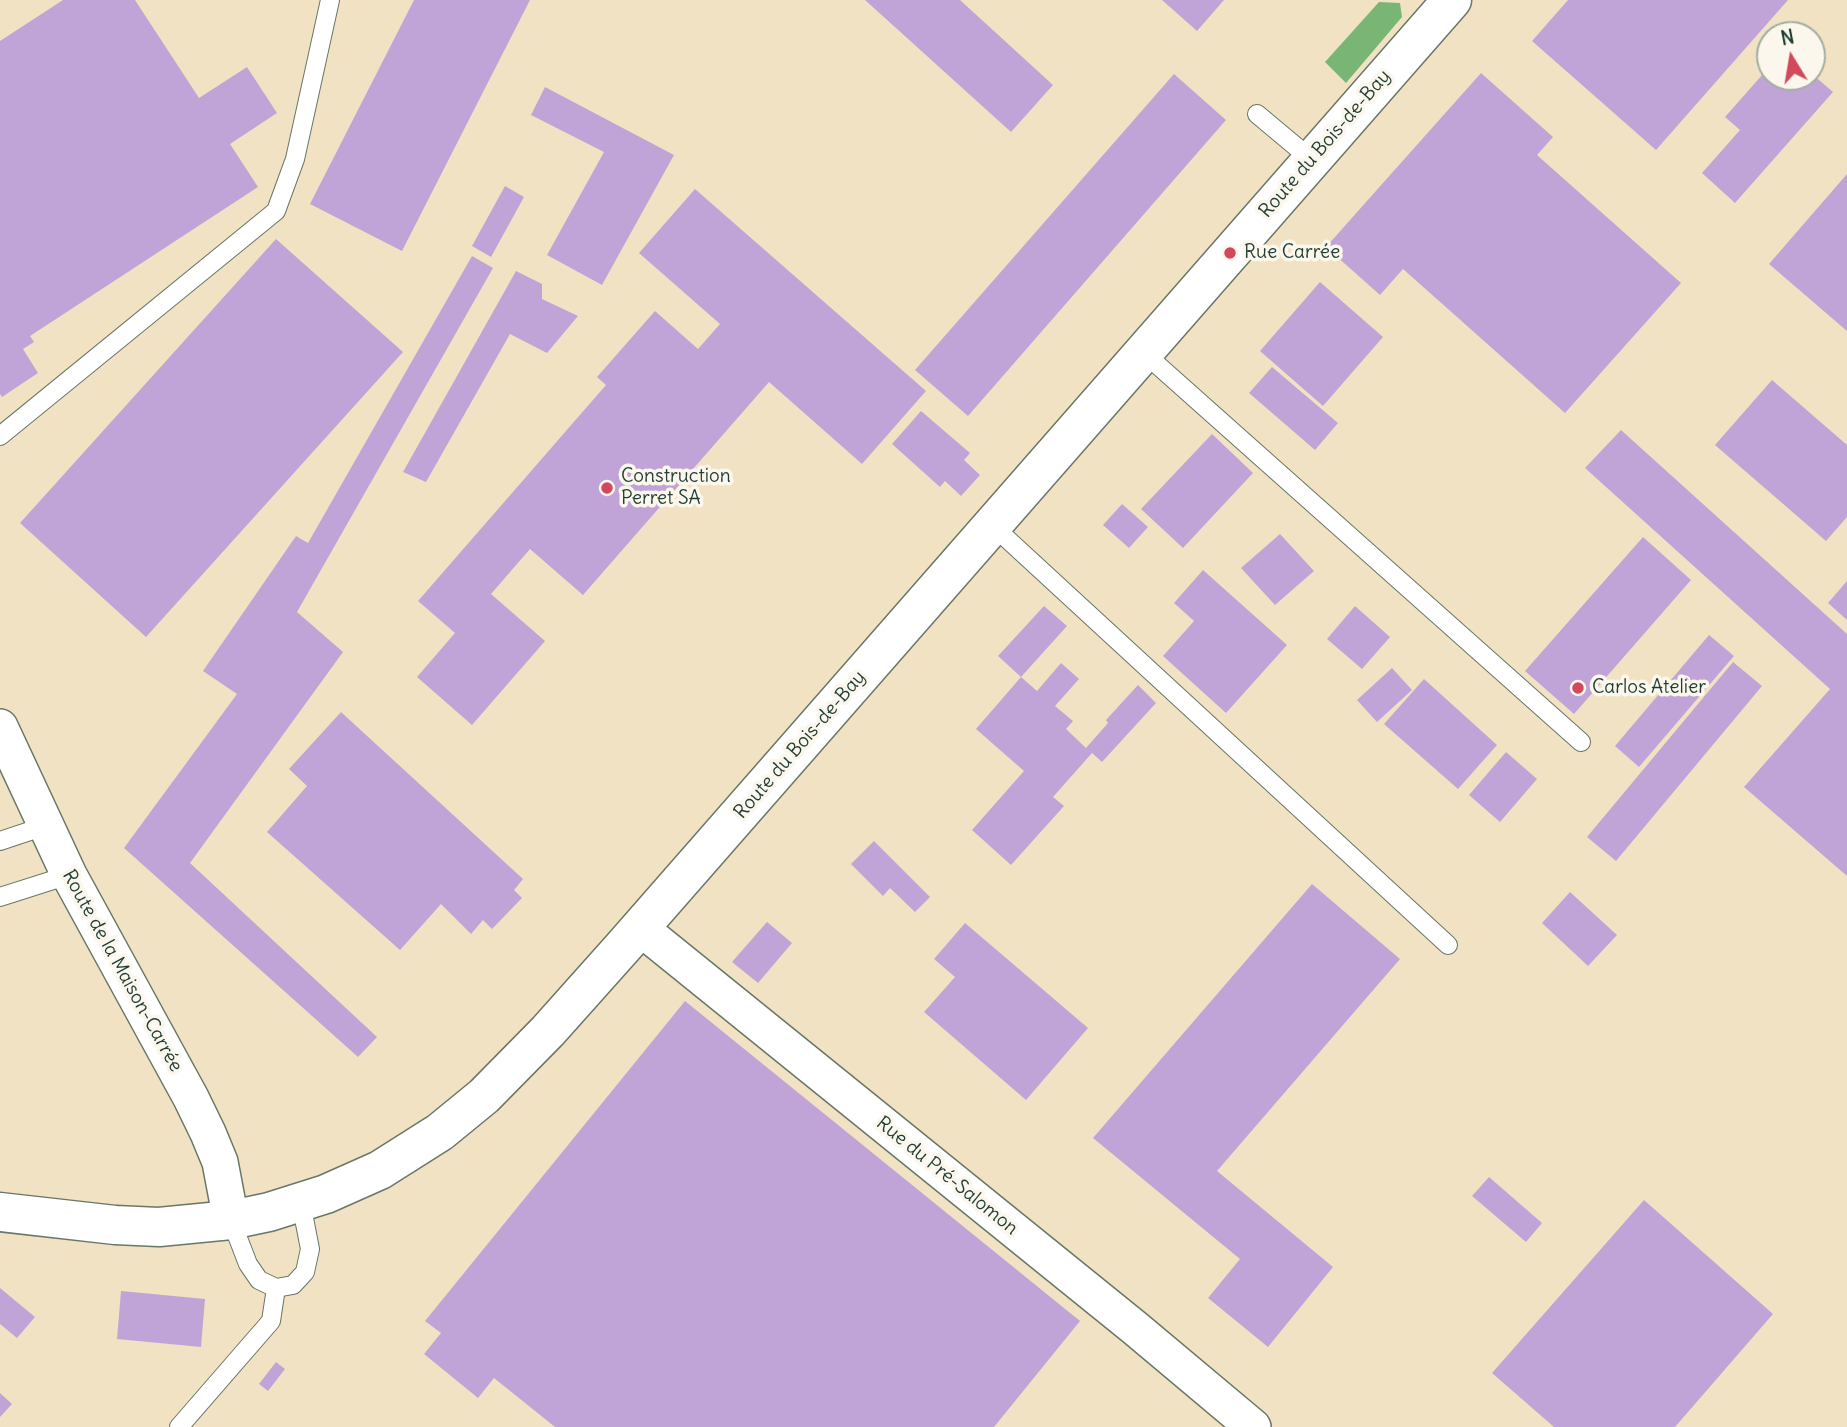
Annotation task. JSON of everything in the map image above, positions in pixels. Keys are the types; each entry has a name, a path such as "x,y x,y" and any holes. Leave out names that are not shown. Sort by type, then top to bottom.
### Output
{"main road":[{"name":"Route du Bois-de-Bay","path":"0,1212 115,1226 159,1227 231,1220 301,1203 380,1170 440,1132 484,1096 548,1031 1452,0"}],"street":[{"name":"Route de la Maison-Carrée","path":"0,727 69,876 208,1133 220,1162 231,1220"},
{"name":"Rue du Pré-Salomon","path":"639,927 1145,1336 1253,1427"}],"lane":[{"path":"0,436 276,211 296,159 330,0"},
{"path":"1257,114 1312,160"},
{"path":"1143,352 1581,742"},
{"path":"992,525 1448,945"},
{"path":"0,841 45,826"},
{"path":"0,897 69,876"},
{"path":"231,1220 248,1264 259,1280 276,1288 293,1285 305,1272 310,1249 301,1203"},
{"path":"179,1427 271,1321 276,1288"}],"green space":[{"path":"1379,2 1400,3 1402,17 1346,83 1325,62"}],"building":[{"path":"63,0 135,0 199,98 247,67 277,113 230,144 258,187 30,336 34,342 23,349 38,373 2,397 0,41"},
{"path":"414,0 530,0 402,251 310,204"},
{"path":"865,0 960,0 1053,85 1011,132"},
{"path":"1162,0 1224,0 1197,31"},
{"path":"1568,0 1788,0 1770,21 1756,21 1756,36 1656,150 1532,41"},
{"path":"1481,73 1553,137 1537,155 1681,283 1565,413 1403,269 1380,295 1326,247"},
{"path":"1174,74 1226,120 968,416 915,370"},
{"path":"1756,82 1756,91 1826,91 1826,86 1833,92 1735,203 1702,173 1740,130 1725,117"},
{"path":"545,87 674,155 602,285 547,255 604,152 531,115"},
{"path":"1847,174 1847,331 1769,264"},
{"path":"505,186 524,197 491,257 472,246"},
{"path":"695,189 926,391 862,464 769,382 583,595 530,549 491,594 545,641 472,725 417,677 455,633 418,601 606,385 597,377 655,311 698,349 720,324 639,253"},
{"path":"276,239 403,352 146,637 20,523"},
{"path":"472,256 493,268 297,612 343,652 190,863 377,1037 358,1057 124,848 237,694 203,671 296,536 308,543"},
{"path":"516,271 542,284 542,299 578,316 547,353 510,334 426,482 403,472"},
{"path":"1320,282 1383,337 1323,406 1260,351"},
{"path":"1272,367 1338,423 1315,450 1249,393"},
{"path":"1772,380 1847,445 1847,517 1826,541 1715,445"},
{"path":"921,411 970,453 964,460 980,475 961,496 945,481 940,487 892,444"},
{"path":"1621,430 1847,634 1847,876 1744,787 1830,689 1585,468"},
{"path":"1212,434 1253,473 1183,548 1141,509"},
{"path":"1122,504 1148,527 1129,548 1103,525"},
{"path":"1280,534 1314,571 1275,605 1241,568"},
{"path":"1643,537 1691,580 1574,714 1525,671"},
{"path":"1203,570 1287,645 1226,713 1163,656 1194,621 1174,603"},
{"path":"1847,581 1847,620 1828,603"},
{"path":"1044,606 1067,626 1021,677 998,656"},
{"path":"1355,606 1390,637 1362,669 1327,639"},
{"path":"1709,635 1734,656 1639,767 1615,746"},
{"path":"1733,662 1762,686 1616,861 1587,837"},
{"path":"1061,663 1079,679 1055,706 1073,721 1066,729 1086,748 1108,723 1106,720 1138,685 1156,703 1102,762 1092,753 1053,797 1064,806 1011,865 972,830 1024,771 976,729 1021,677 1037,691"},
{"path":"1392,668 1412,690 1377,722 1357,700"},
{"path":"1424,679 1497,745 1458,789 1384,724"},
{"path":"341,712 523,879 514,890 522,898 492,929 483,920 471,934 441,904 400,950 267,832 307,786 289,769"},
{"path":"1506,752 1537,779 1500,822 1469,795"},
{"path":"874,841 930,897 915,912 890,888 883,896 851,864"},
{"path":"1312,884 1400,959 1217,1171 1333,1267 1268,1347 1208,1298 1240,1259 1093,1138"},
{"path":"1570,892 1617,935 1588,966 1542,923"},
{"path":"767,922 792,943 758,983 732,962"},
{"path":"965,923 1088,1028 1026,1100 924,1012 955,977 934,959"},
{"path":"685,1001 1080,1321 994,1427 555,1427 494,1378 478,1398 424,1354 441,1333 425,1321"},
{"path":"1489,1177 1542,1223 1526,1242 1472,1196"},
{"path":"1644,1200 1773,1314 1675,1427 1554,1427 1492,1373"},
{"path":"0,1288 35,1317 17,1338 0,1324"},
{"path":"121,1291 205,1299 201,1347 117,1339"},
{"path":"276,1362 285,1369 268,1391 259,1384"},
{"path":"0,1393 12,1404 0,1417"}],"place":[{"name":"Rue Carrée","path":"1230,253"},
{"name":"Construction Perret SA","path":"607,488"},
{"name":"Carlos Atelier","path":"1578,688"}]}
